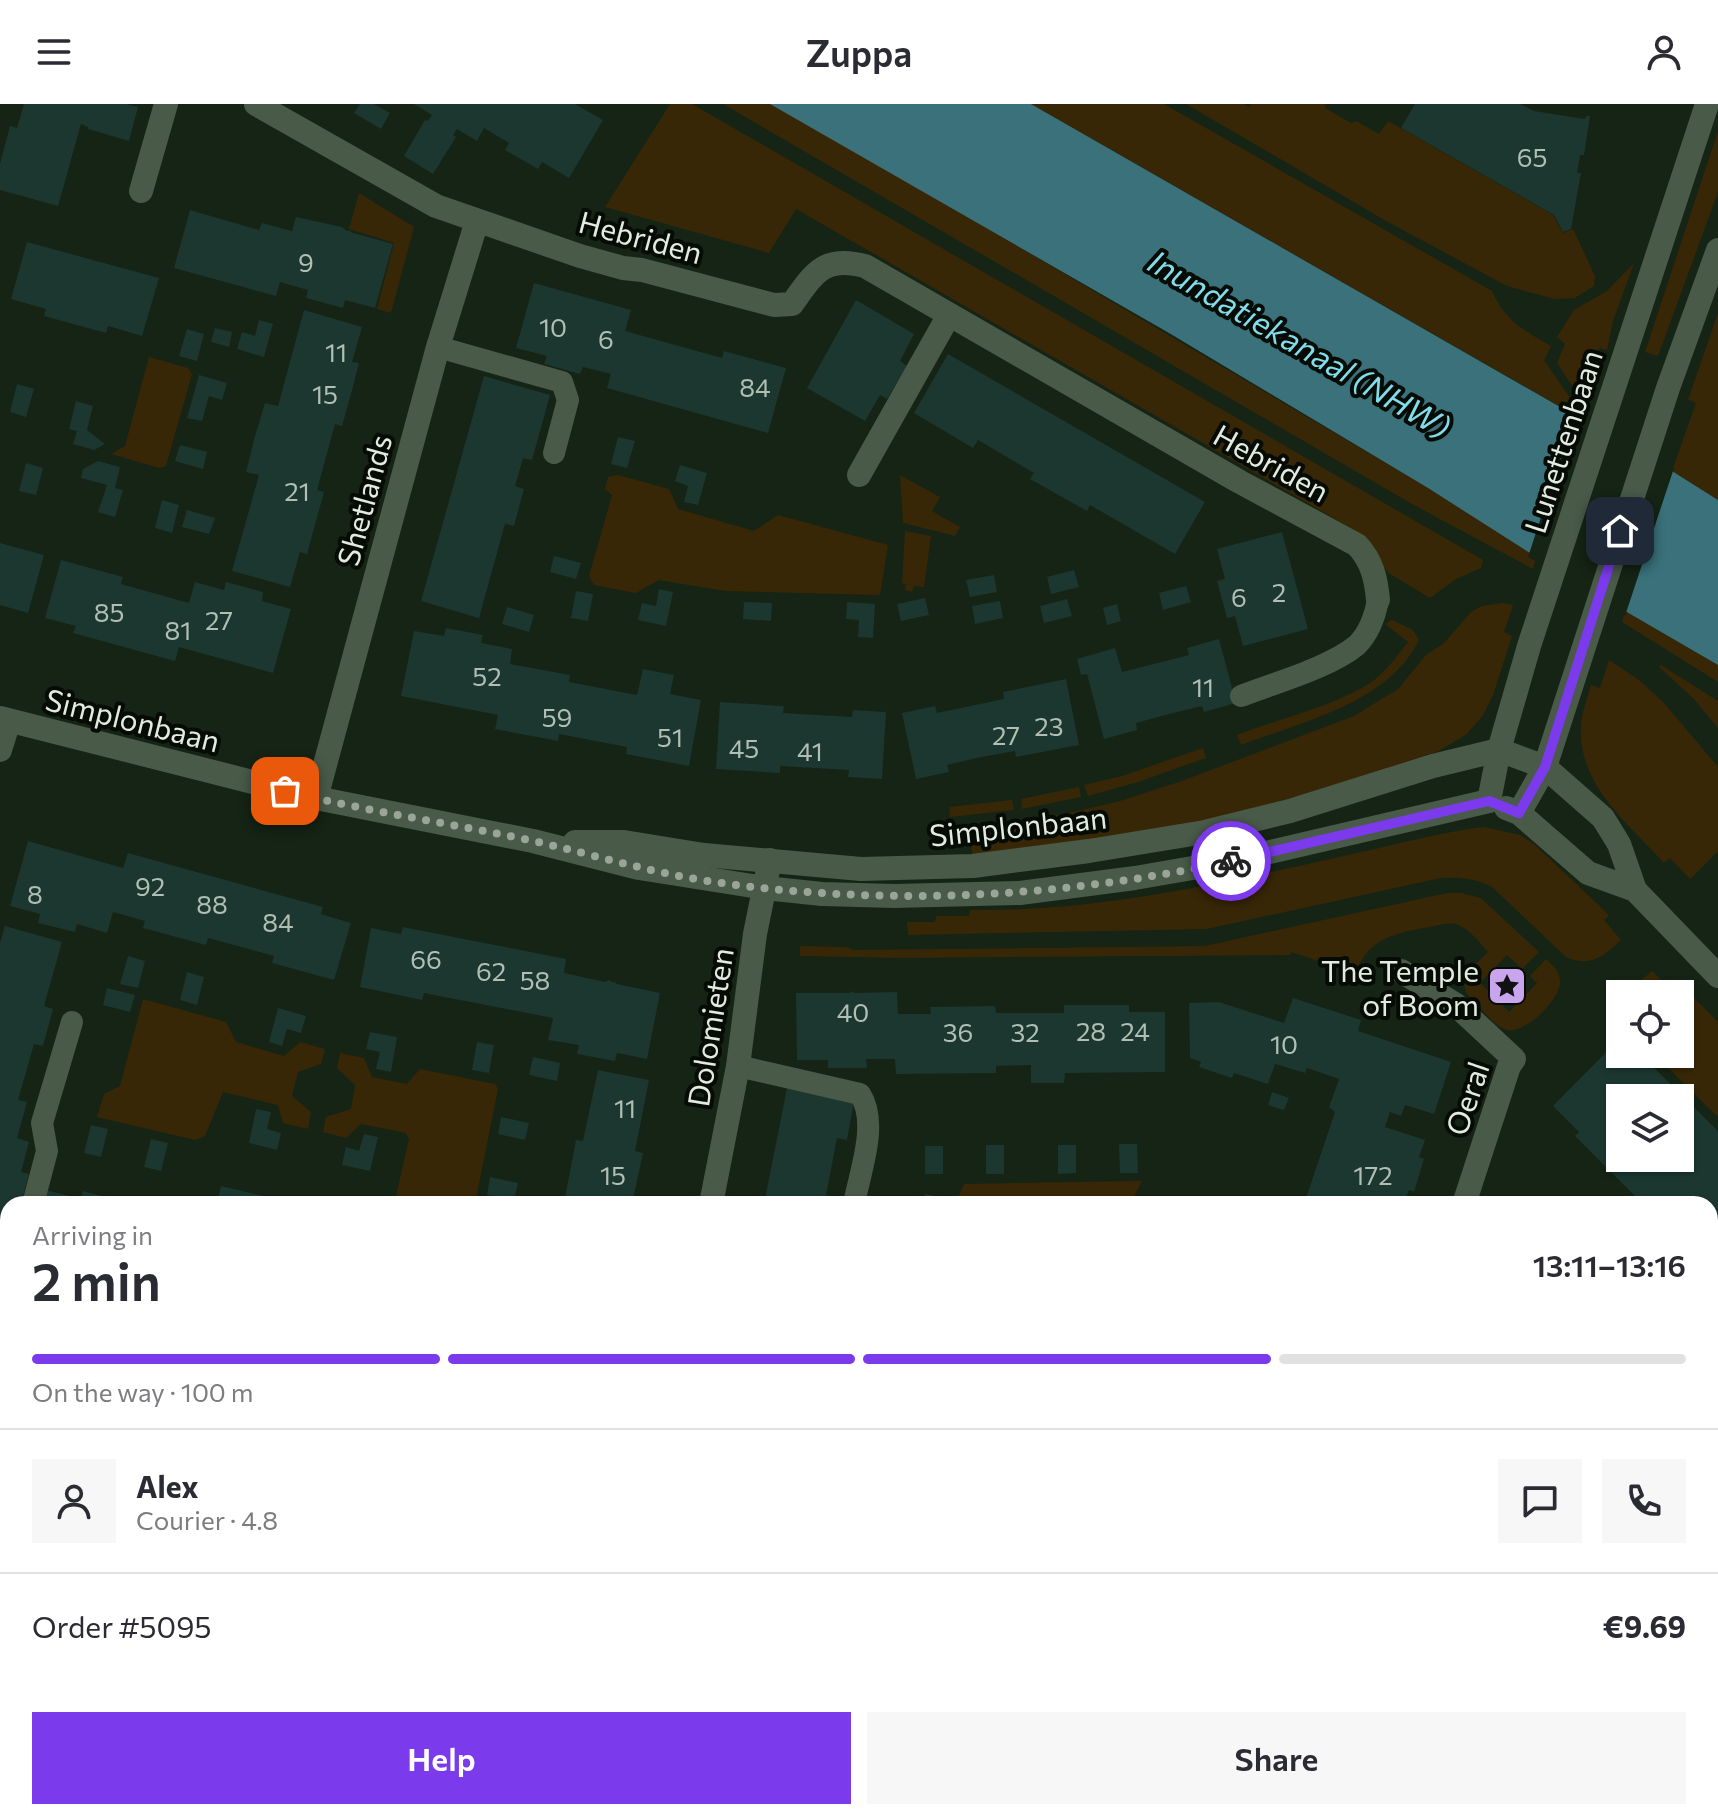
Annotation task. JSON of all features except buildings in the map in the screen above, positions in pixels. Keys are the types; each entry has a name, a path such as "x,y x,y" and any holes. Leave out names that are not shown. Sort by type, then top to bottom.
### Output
{"street":[{"path":"141,191 166,104"},
{"name":"Hebriden","path":"256,104 436,206 580,256 774,305 792,304 810,278 827,264 846,261 865,266 1240,482 1357,545 1369,558 1378,600"},
{"name":"Lunettenbaan","path":"1489,801 1499,750 1529,646 1707,104"},
{"name":"Shetlands","path":"316,798 438,347 477,221"},
{"path":"1519,813 1545,767 1668,388 1716,261"},
{"path":"859,475 949,315"},
{"path":"0,750 4,720"},
{"name":"Simplonbaan","path":"4,720 316,798 533,841 639,868 822,894 1020,893 1135,878 1227,862 1489,801"},
{"path":"1499,750 1545,767 1603,818 1619,844 1635,890 1710,968"},
{"name":"Simplonbaan","path":"533,841 624,842 704,855 861,869 973,866 1205,832 1290,811 1433,766 1499,750"},
{"path":"1489,801 1519,813 1588,873 1635,890"},
{"name":"Dolomieten","path":"713,1196 738,1066 753,946 770,860"},
{"name":"Oeral","path":"1401,971 1456,1005 1514,1059 1509,1066 1467,1196"}],"lane":[{"path":"438,347 562,382 568,400 554,453"},
{"name":"Hebriden","path":"1241,696 1339,657 1359,643 1374,619 1378,600"},
{"path":"35,1196 47,1151 42,1123 72,1022"},
{"path":"738,1066 860,1094 868,1106 870,1124 856,1196"}],"shaded area":[{"path":"670,104 692,104 1483,560 1481,568 1456,579 1430,598 1387,572 1374,548 1356,531 796,209 769,253 605,207"},
{"path":"723,104 770,104 878,164 1428,488 1536,557 1533,569 1412,504"},
{"path":"1031,104 1164,104 1492,291 1509,318 1551,346 1544,360 1577,408 1575,415"},
{"path":"1186,104 1244,104 1249,107 1251,104 1325,104 1325,108 1351,123 1356,121 1379,134 1388,121 1553,215 1563,233 1573,229 1595,276 1594,286 1575,298 1554,299 1507,286 1388,222"},
{"path":"1718,131 1718,192 1658,356 1645,352"},
{"path":"359,193 414,227 391,313 377,309 394,243 349,229"},
{"path":"1634,263 1613,321 1607,350 1599,348 1580,398 1557,363 1565,344 1557,337 1574,310 1607,291"},
{"path":"1718,313 1718,500 1672,471 1696,403 1688,400"},
{"path":"149,357 188,368 192,374 166,466 159,468 111,454 125,446"},
{"path":"618,475 669,489 678,509 754,531 778,515 888,545 880,595 725,591 659,580 636,593 594,585 589,576 612,495 605,489 608,477"},
{"path":"900,475 940,497 932,511 960,527 955,536 903,523"},
{"path":"905,531 931,536 924,587 914,586 912,592 905,590 906,584 902,583"},
{"path":"1513,605 1504,632 1512,636 1493,695 1483,715 1467,734 1439,751 1314,792 1210,820 1143,834 972,855 970,829 1065,814 1120,801 1354,716 1398,689 1426,655 1443,644 1471,612 1482,606"},
{"path":"1625,611 1718,665 1718,682 1622,622"},
{"path":"1392,620 1413,630 1419,640 1405,661 1387,679 1341,708 1241,745 1237,735 1339,699 1375,679 1408,642 1385,624"},
{"path":"1609,660 1639,680 1665,704 1718,767 1718,851 1690,879 1670,858 1664,863 1622,818 1608,802 1588,768 1582,749 1582,717 1591,685 1600,688"},
{"path":"1661,665 1718,701 1718,728 1693,698 1659,667"},
{"path":"1203,748 1206,758 1138,782 1088,796 1084,785 1122,776"},
{"path":"1079,787 1081,797 1022,809 1021,799"},
{"path":"1012,800 1014,810 950,817 949,807"},
{"path":"1484,827 1520,835 1534,844 1609,915 1604,920 1621,940 1590,961 1566,957 1492,887 1455,878 1441,878 1207,929 908,935 907,922 935,922 936,916 969,916 970,910 1064,906 1156,894"},
{"path":"1447,893 1481,898 1539,952 1522,969 1507,955 1480,983 1509,1012 1537,983 1530,976 1546,959 1557,971 1560,980 1555,997 1540,1015 1521,1028 1512,1030 1499,1026 1467,994 1467,976 1488,952 1469,932 1451,924 1401,933 1382,940 1367,953 1355,973 1291,952 1290,955 800,956 800,946 846,947 853,950 1205,946"},
{"path":"1652,971 1661,980 1641,980"},
{"path":"1694,998 1718,1022 1718,1117 1694,1093 1694,1084 1684,1084 1668,1068 1694,1068"},
{"path":"143,999 226,1022 236,1042 284,1056 300,1042 325,1049 321,1064 298,1072 292,1096 311,1112 308,1129 283,1123 278,1105 223,1092 205,1136 195,1140 97,1117 104,1094 120,1086"},
{"path":"340,1053 364,1058 372,1077 407,1084 420,1069 495,1084 498,1089 477,1196 396,1196 409,1139 406,1133 361,1124 346,1138 323,1132 326,1117 351,1109 355,1085 337,1068"},
{"path":"1142,1181 1134,1196 959,1196 964,1184"}],"water":[{"name":"Inundatiekanaal (NHW)","path":"770,104 1031,104 1672,471 1718,500 1718,665 1169,333"}],"pier":[{"path":"1576,411 1674,468 1625,616 1621,613 1622,608 1528,557"}],"way so far":[{"path":"285,791 533,841 701,880 822,894 1020,893 1135,878 1231,861"}],"place":[{"name":"The Temple of Boom","path":"1507,986"}],"route":[{"path":"1231,861 1489,801 1519,813 1545,767 1620,531"}]}
